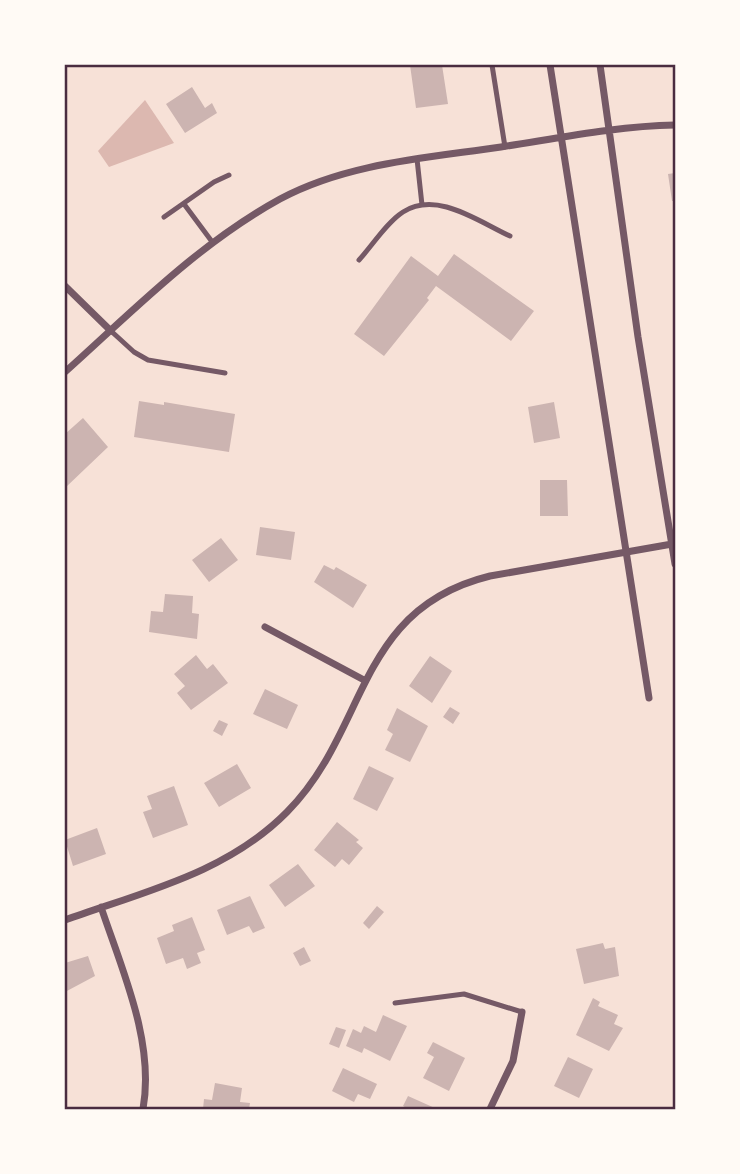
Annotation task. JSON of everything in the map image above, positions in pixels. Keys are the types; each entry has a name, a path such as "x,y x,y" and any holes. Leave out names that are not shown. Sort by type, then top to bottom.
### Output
{"street":[{"path":"550,65 649,698"},
{"path":"600,65 638,337 675,564"},
{"path":"65,372 162,282 213,243 282,198 317,182 383,164 610,130 675,125"},
{"path":"65,286 111,331"},
{"path":"65,920 188,877 220,862 266,832 300,799 313,780 364,680 400,626 420,606 442,592 462,582 490,576 672,544"},
{"path":"265,627 364,680"},
{"path":"101,907 140,1033 147,1089 143,1109"},
{"path":"490,1109 513,1061 523,1012"}],"lane":[{"path":"492,65 505,146"},
{"path":"417,159 422,205"},
{"path":"164,217 214,182 229,176"},
{"path":"359,260 403,212 422,205 437,203 510,236"},
{"path":"184,204 213,243"},
{"path":"111,331 148,360 225,373"},
{"path":"395,1003 464,994 523,1012"}],"shaded area":[{"path":"145,100 174,143 109,167 98,151"}],"building":[{"path":"410,65 442,65 448,104 416,108"},
{"path":"192,87 205,108 212,103 217,113 185,133 166,104"},
{"path":"675,173 675,201 672,201 668,174"},
{"path":"454,254 534,311 511,341 436,286 427,298 429,300 384,356 354,334 411,256 438,276"},
{"path":"139,401 164,405 164,402 235,414 229,452 134,437"},
{"path":"554,402 560,438 534,443 528,407"},
{"path":"83,418 108,447 65,488 65,434"},
{"path":"540,480 567,480 568,516 540,516"},
{"path":"260,527 295,532 291,560 256,555"},
{"path":"221,538 238,560 209,582 192,560"},
{"path":"324,565 334,570 336,567 367,585 353,608 314,582"},
{"path":"165,594 193,596 192,613 199,614 197,639 149,632 151,611 163,612"},
{"path":"196,655 207,669 213,664 228,683 191,710 177,693 185,686 174,674"},
{"path":"430,656 452,671 432,703 409,686"},
{"path":"265,689 298,705 287,729 253,714"},
{"path":"450,707 460,713 453,724 443,717"},
{"path":"397,708 428,726 410,762 385,750 393,734 387,730"},
{"path":"219,720 228,724 222,736 213,731"},
{"path":"237,764 251,788 219,807 204,783"},
{"path":"369,766 394,778 377,811 353,799"},
{"path":"174,786 188,825 153,838 143,812 152,809 147,796"},
{"path":"337,822 359,840 356,842 363,848 349,865 342,859 335,867 314,850"},
{"path":"97,828 106,854 73,866 65,840"},
{"path":"298,864 315,886 285,907 269,885"},
{"path":"250,896 265,928 253,933 249,926 227,935 217,910"},
{"path":"377,906 384,912 369,929 363,923"},
{"path":"192,917 205,950 197,953 201,963 187,969 183,958 166,964 157,938 174,931 172,925"},
{"path":"603,943 605,949 615,947 619,976 584,984 576,949"},
{"path":"304,947 311,961 300,966 293,953"},
{"path":"88,956 95,976 65,992 65,963"},
{"path":"593,998 600,1002 598,1006 618,1015 614,1024 623,1028 609,1051 576,1035"},
{"path":"383,1015 407,1026 390,1061 364,1048 362,1053 346,1046 353,1029 361,1033 364,1026 376,1032"},
{"path":"336,1027 346,1030 339,1048 329,1044"},
{"path":"433,1042 465,1058 449,1091 423,1078 434,1057 427,1053"},
{"path":"568,1057 593,1069 579,1098 554,1086"},
{"path":"343,1068 377,1084 370,1099 358,1094 354,1102 332,1091"},
{"path":"215,1083 242,1088 240,1102 250,1103 249,1109 203,1109 204,1099 212,1100"},
{"path":"408,1096 437,1109 408,1109 403,1106"}]}
